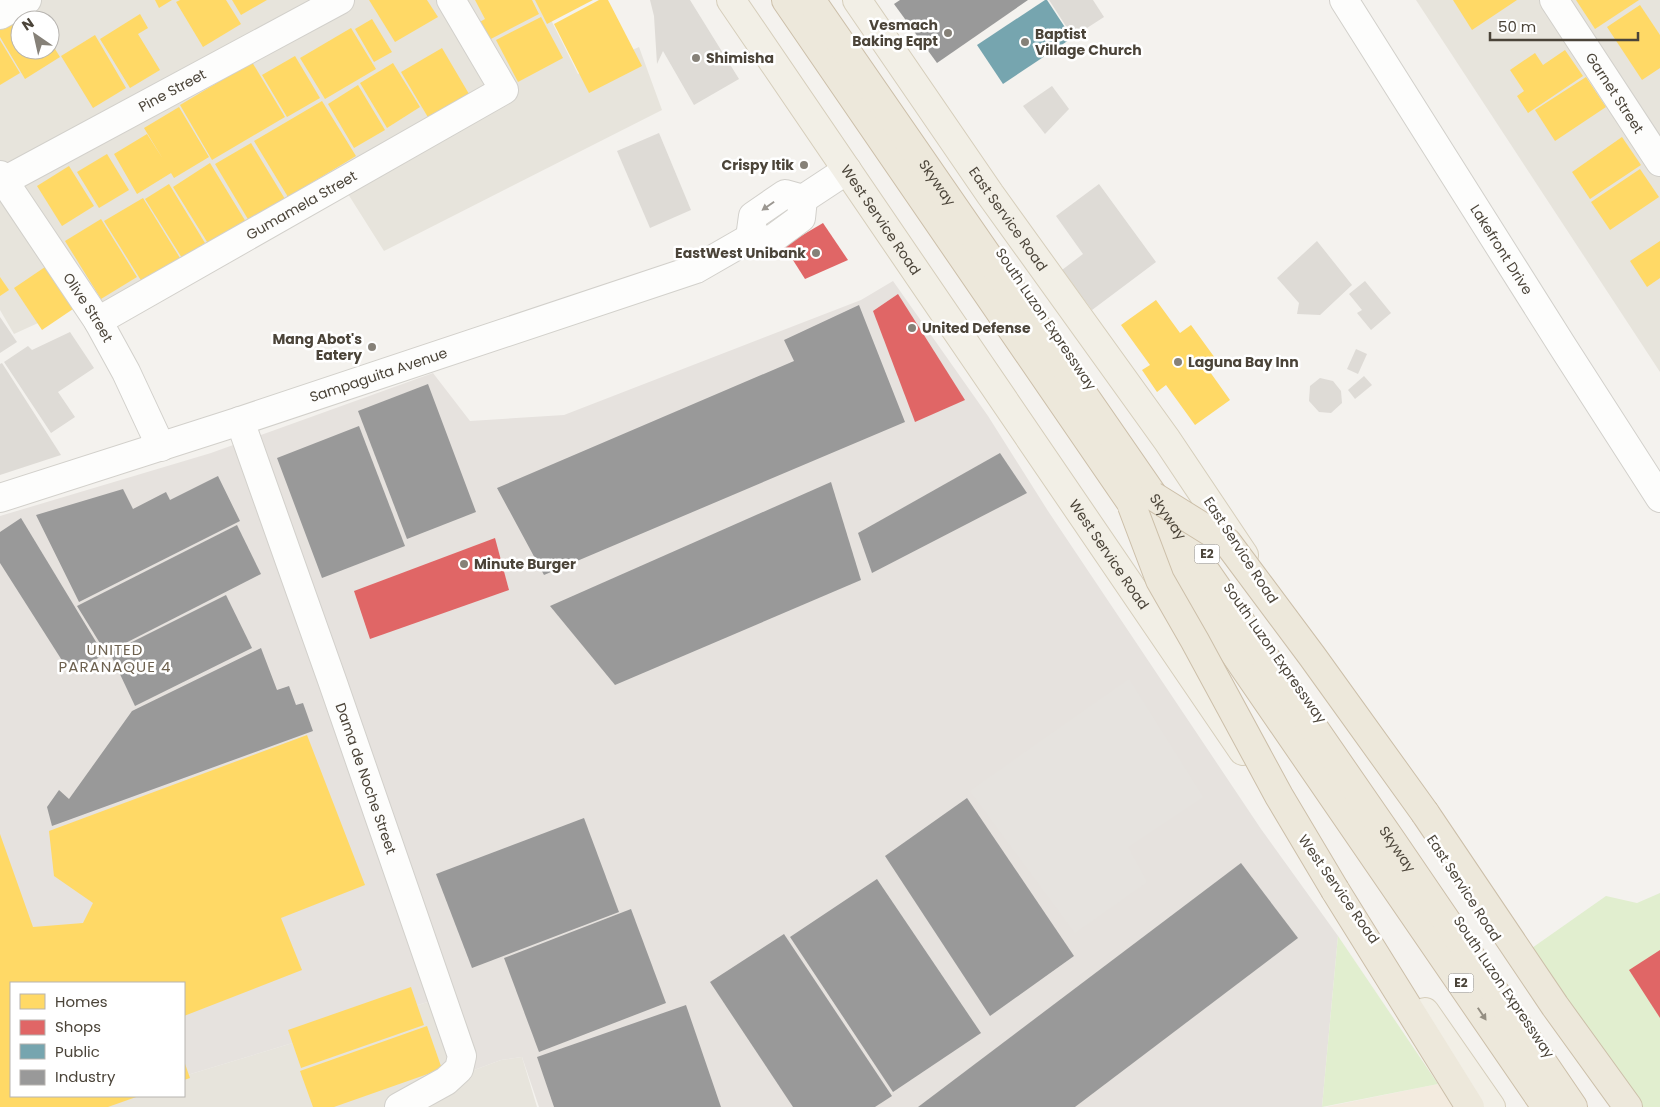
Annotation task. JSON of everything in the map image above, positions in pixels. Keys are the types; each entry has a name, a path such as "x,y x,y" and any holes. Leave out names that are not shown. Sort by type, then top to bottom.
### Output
{"highway":[{"name":"E2","path":"773,0 1123,510 1523,1107"},
{"name":"Skyway","path":"786,0 1143,501 1394,844 1572,1107"},
{"name":"Skyway","path":"812,0 1546,1107"},
{"name":"South Luzon Expressway","path":"829,0 1586,1107"},
{"path":"1143,501 1160,580 1279,796 1470,1107"},
{"path":"1143,501 1227,542 1425,813 1555,1006 1628,1107"}],"main road":[{"name":"West Service Road","path":"731,0 1278,803 1491,1107"},
{"name":"East Service Road","path":"857,0 990,194 1156,424 1549,1018 1614,1107"}],"street":[{"path":"0,15 27,0"},
{"name":"Pine Street","path":"2,178 340,0"},
{"name":"Gumamela Street","path":"98,321 504,90 451,0"},
{"name":"Lakefront Drive","path":"1344,0 1557,339 1660,498"},
{"name":"Garnet Street","path":"1554,0 1660,162"},
{"name":"Sampaguita Avenue","path":"0,498 161,447 696,269 750,238 771,240 801,218 803,199 847,170"},
{"name":"Olive Street","path":"2,178 98,321 126,372 161,447"},
{"name":"Dama de Noche Street","path":"240,421 462,1056 458,1070 446,1082 398,1107"}],"shaded area":[{"path":"0,0 541,0 578,74 639,47 662,110 384,251 348,194 95,337 71,308 14,334 0,310"},
{"path":"1416,0 1660,0 1660,372"},
{"path":"893,281 988,416 1048,511 1261,829 1338,936 1322,1107 539,1107 522,1057 501,1060 458,1076 431,1001 185,1076 185,982 10,982 10,1097 122,1097 96,1107 0,1107 0,516 211,453 433,373 470,421 564,415 861,300"},
{"path":"1129,679 1203,797 1128,847 1147,882 1075,933 970,791"},
{"path":"431,1001 458,1076 501,1060 522,1057 537,1107 96,1107 122,1097 185,1097 185,1076"},
{"path":"1438,1084 1453,1107 1325,1107"}],"green space":[{"path":"1660,893 1660,1107 1638,1107 1532,948 1606,896 1637,903"},
{"path":"1338,936 1438,1084 1322,1107"}],"building: Homes":[{"path":"155,0 172,0 159,8"},
{"path":"180,0 226,0 241,24 203,47 176,2"},
{"path":"232,0 267,0 241,15"},
{"path":"369,0 427,0 438,17 395,42"},
{"path":"475,0 532,0 539,14 487,41 478,23 485,19"},
{"path":"535,0 593,0 547,24"},
{"path":"599,0 608,0 642,66 589,93 554,24"},
{"path":"1453,0 1517,0 1472,30"},
{"path":"1576,0 1639,0 1595,29"},
{"path":"1640,5 1660,35 1660,68 1642,80 1607,27"},
{"path":"140,14 148,28 138,34 160,70 130,88 100,39"},
{"path":"541,17 563,58 518,82 496,40"},
{"path":"372,19 392,52 374,62 355,29"},
{"path":"10,22 10,54 0,37 0,28"},
{"path":"351,28 376,69 325,99 300,58"},
{"path":"95,35 126,88 93,108 61,56"},
{"path":"0,40 10,56 10,60 12,60 20,73 0,85"},
{"path":"442,48 469,94 429,119 401,72"},
{"path":"1565,50 1583,76 1528,113 1517,96 1524,91 1510,70 1535,53 1543,65"},
{"path":"295,56 320,98 287,117 262,75"},
{"path":"14,60 55,60 25,79"},
{"path":"252,62 285,117 212,160 180,105"},
{"path":"393,63 420,107 387,128 360,83"},
{"path":"1586,77 1606,107 1555,141 1535,110"},
{"path":"358,85 385,130 354,148 328,104"},
{"path":"322,101 356,156 288,197 254,141"},
{"path":"179,107 209,157 174,178 171,173 137,194 114,154 147,134 163,159 144,128"},
{"path":"1622,137 1641,165 1590,199 1572,172"},
{"path":"251,143 285,199 249,221 215,164"},
{"path":"107,154 129,190 99,208 77,172"},
{"path":"210,163 246,222 209,245 173,187"},
{"path":"69,166 94,206 62,226 37,186"},
{"path":"1640,169 1659,197 1610,230 1591,202"},
{"path":"169,184 205,243 182,258 145,199"},
{"path":"143,198 180,258 142,282 104,221"},
{"path":"101,219 137,277 101,299 65,241"},
{"path":"1660,241 1660,278 1647,287 1630,261"},
{"path":"48,265 76,307 42,330 14,288"},
{"path":"0,277 9,290 0,296"},
{"name":"Laguna Bay Inn","path":"1156,300 1180,333 1191,325 1215,358 1205,365 1230,400 1195,425 1166,385 1157,392 1142,370 1150,365 1121,325"},
{"path":"307,735 365,885 281,918 302,970 185,1016 185,982 10,982 10,1097 136,1097 108,1107 0,1107 0,834 33,927 83,923 93,903 54,876 49,831"},
{"path":"411,987 424,1025 301,1068 288,1030"},
{"path":"427,1026 442,1069 334,1107 313,1107 300,1071"},
{"path":"185,1064 190,1078 185,1080"}],"building: Shops":[{"name":"EastWest Unibank","path":"823,223 848,260 805,279 784,246"},
{"path":"898,294 965,400 915,422 873,311"},
{"name":"Minute Burger","path":"495,538 509,590 370,639 354,591"},
{"path":"1660,950 1660,1018 1629,970"}],"building: Public":[{"name":"Baptist Village Church","path":"1047,0 1072,38 1003,84 977,45"}],"building: Industry":[{"name":"Vesmach Baking Eqpt","path":"900,0 1028,0 937,63 894,4"},
{"path":"859,305 905,422 544,575 497,488 794,361 784,340"},
{"path":"428,384 476,512 407,539 358,411"},
{"path":"359,426 405,546 322,578 277,458"},
{"path":"1000,453 1027,493 872,573 858,533"},
{"path":"218,476 240,521 79,602 36,515 123,489 133,509 166,492 170,500"},
{"path":"831,482 861,580 615,685 550,606"},
{"path":"21,518 104,655 70,673 0,563 0,532"},
{"path":"237,525 261,574 106,653 77,606"},
{"path":"226,595 252,648 135,706 110,653"},
{"path":"261,648 277,690 289,686 296,705 303,703 313,731 52,826 47,807 59,790 69,799 132,711"},
{"path":"967,798 1074,956 990,1016 885,856"},
{"path":"584,818 619,912 472,968 436,874"},
{"path":"1241,863 1298,938 1075,1107 918,1107"},
{"path":"877,879 981,1033 893,1092 790,937"},
{"path":"631,909 666,1003 539,1052 504,958"},
{"path":"784,934 892,1096 875,1107 793,1107 710,982"},
{"path":"686,1005 721,1107 554,1107 537,1057"}],"building: Other":[{"name":"Shimisha","path":"650,0 690,0 739,79 694,105 663,51 657,64 654,16"},
{"path":"1049,0 1093,0 1104,17 1073,37"},
{"path":"1052,86 1069,109 1045,134 1023,106"},
{"path":"659,133 691,210 650,228 617,151"},
{"path":"1099,184 1156,262 1092,310 1062,270 1083,254 1056,216"},
{"path":"1317,241 1352,285 1320,315 1297,314 1299,303 1277,278"},
{"path":"1365,281 1391,313 1371,330 1357,313 1362,310 1349,294"},
{"path":"0,317 17,342 0,353"},
{"path":"70,332 94,368 58,392 75,417 51,433 4,362 28,346 32,350"},
{"path":"1356,349 1367,354 1358,374 1347,369"},
{"path":"2,363 61,455 0,475 0,364"},
{"path":"1364,376 1372,385 1355,399 1348,390"},
{"path":"1320,378 1333,381 1341,391 1342,403 1331,413 1319,412 1309,401 1310,386"}],"place":[{"name":"Vesmach Baking Eqpt","path":"948,33"},
{"name":"Baptist Village Church","path":"1025,42"},
{"name":"Shimisha","path":"696,58"},
{"name":"Crispy Itik","path":"804,165"},
{"name":"EastWest Unibank","path":"816,253"},
{"name":"United Defense","path":"912,328"},
{"name":"Mang Abot's Eatery","path":"372,347"},
{"name":"Laguna Bay Inn","path":"1178,362"},
{"name":"Minute Burger","path":"464,564"}],"district":[{"name":"UNITED PARANAQUE 4","path":"115,658"}]}
